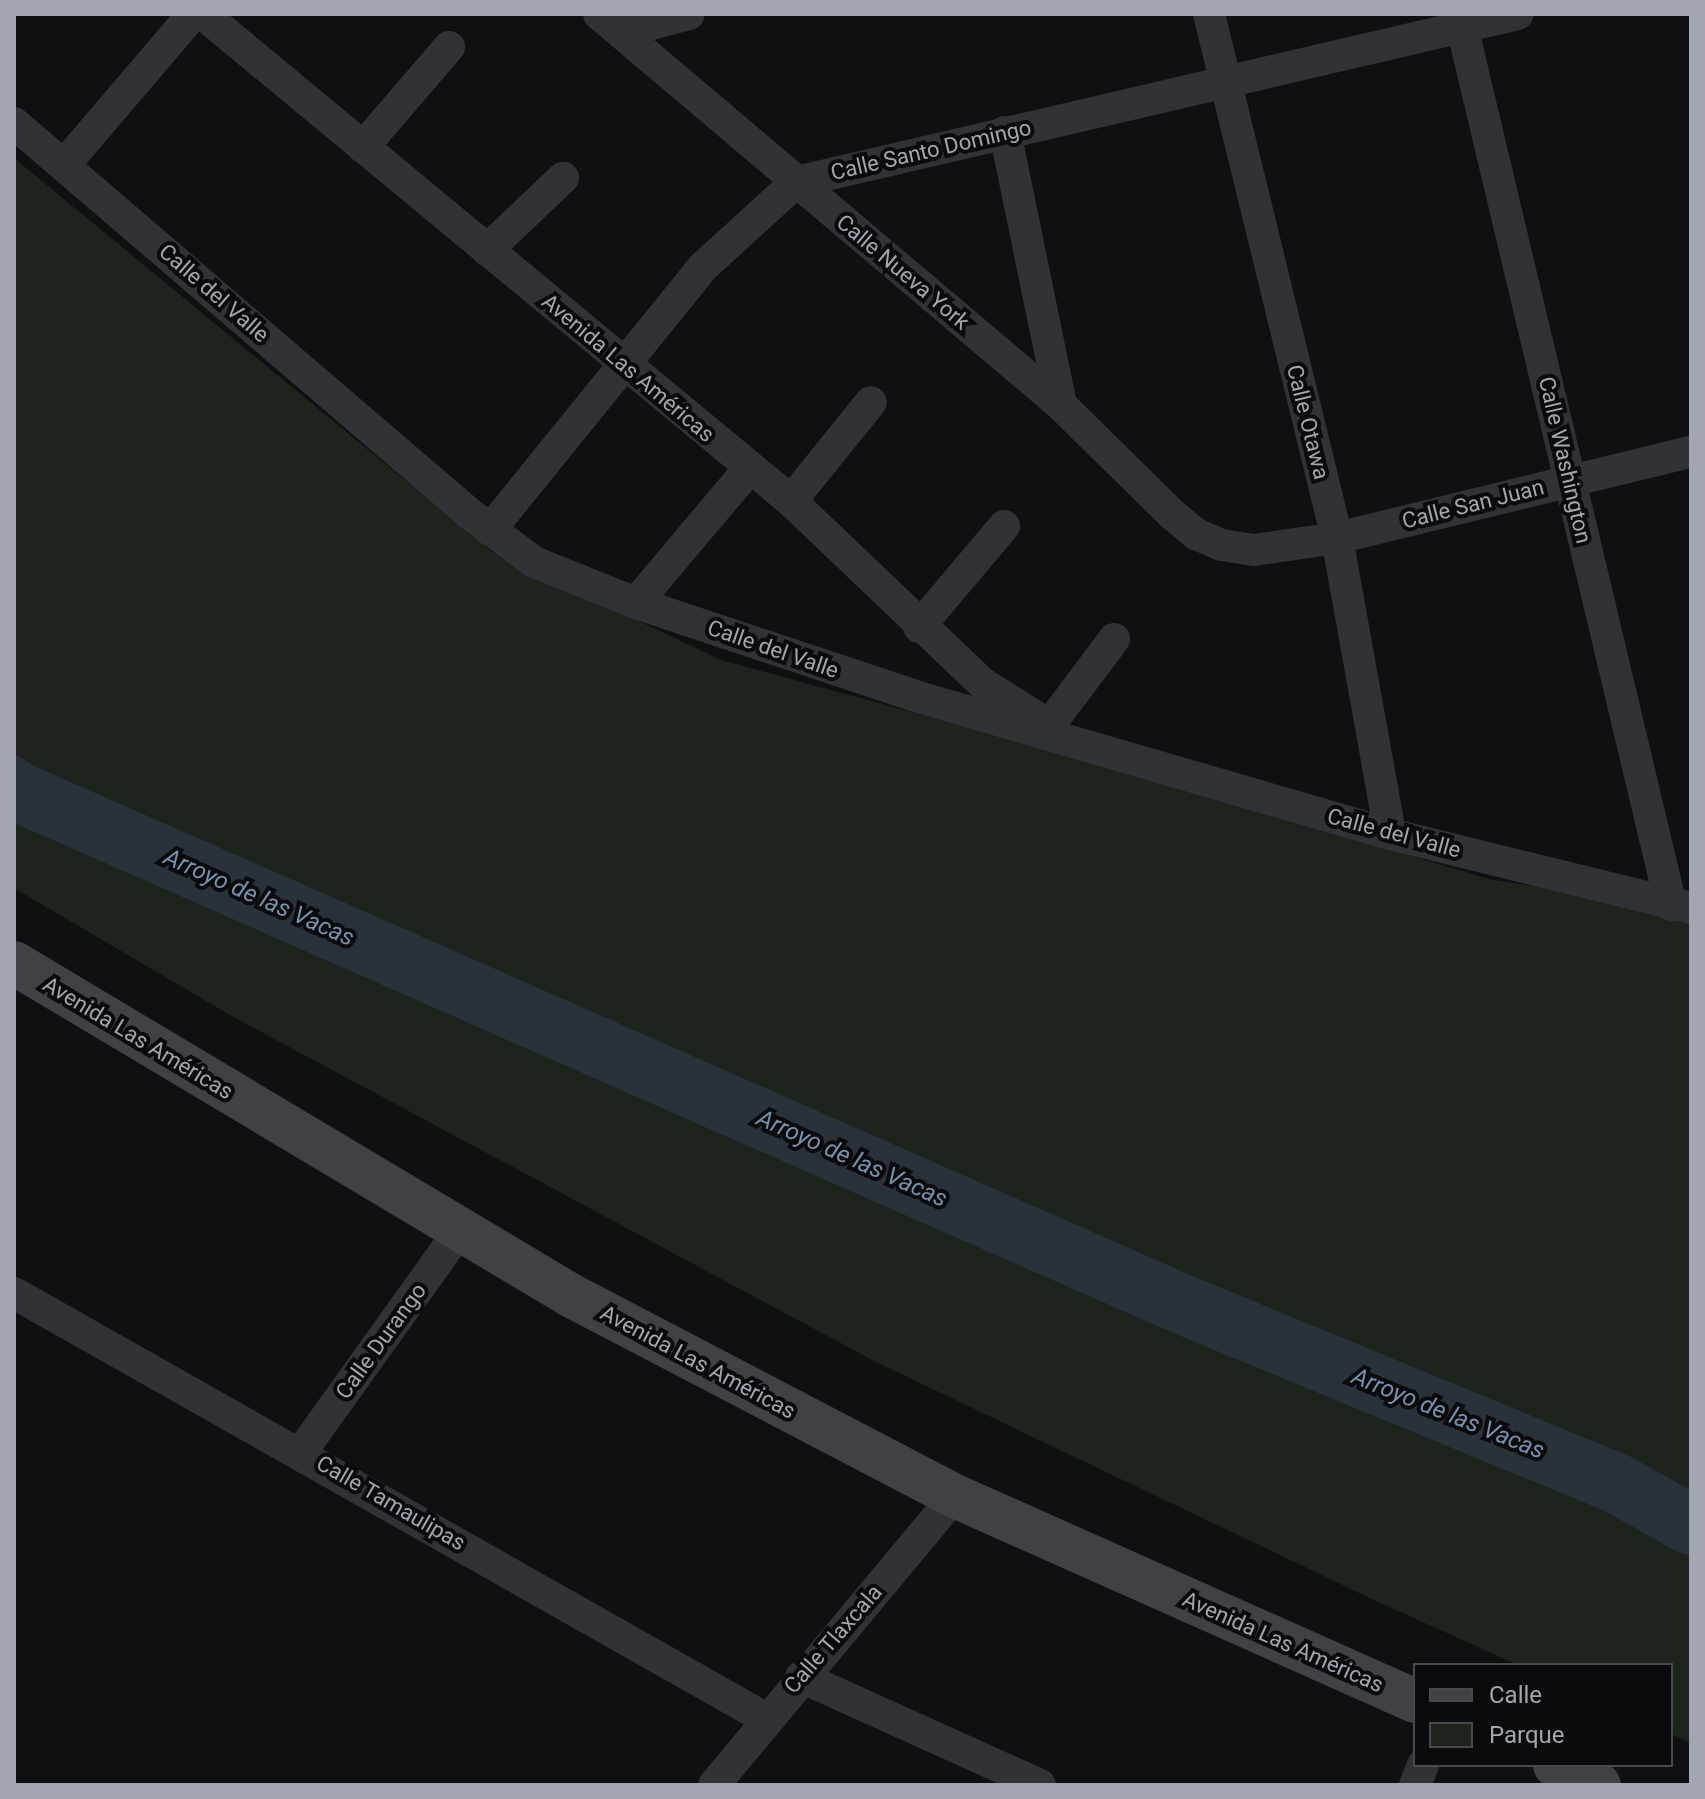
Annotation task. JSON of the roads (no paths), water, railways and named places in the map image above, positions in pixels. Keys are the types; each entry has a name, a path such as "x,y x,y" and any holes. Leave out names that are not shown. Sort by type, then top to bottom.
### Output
{"street":[{"path":"65,164 193,14"},
{"name":"Avenida Las Américas","path":"203,14 791,501 919,627 982,683 1047,728"},
{"path":"610,23 689,14"},
{"name":"Calle Otawa","path":"1209,14 1337,538 1390,834"},
{"name":"Calle Santo Domingo","path":"490,530 703,267 796,182 1460,20 1518,14"},
{"name":"Calle Washington","path":"1460,20 1570,481 1681,907"},
{"name":"Calle Nueva York","path":"610,23 1061,405 1196,534 1254,550"},
{"path":"363,147 449,47"},
{"name":"Calle del Valle","path":"14,123 490,530 534,562 636,603 915,696 1047,728 1390,834 1681,907"},
{"path":"1005,132 1061,405"},
{"path":"487,250 563,178"},
{"path":"791,501 871,402"},
{"name":"Calle San Juan","path":"1254,550 1337,538 1691,452"},
{"path":"636,603 749,469"},
{"path":"919,627 1004,526"},
{"path":"1047,728 1114,639"},
{"name":"Avenida Las Américas","path":"14,963 570,1295 955,1496 1413,1700"},
{"name":"Calle Durango","path":"302,1451 460,1230"},
{"name":"Calle Tamaulipas","path":"14,1293 97,1343 302,1451 765,1718"},
{"name":"Calle Tlaxcala","path":"714,1785 765,1718 955,1496"},
{"path":"801,1677 1040,1785"},
{"path":"1559,1767 1599,1785"}],"waterway":[{"name":"Arroyo de las Vacas","path":"14,790 1184,1305 1616,1483 1691,1525"}]}
